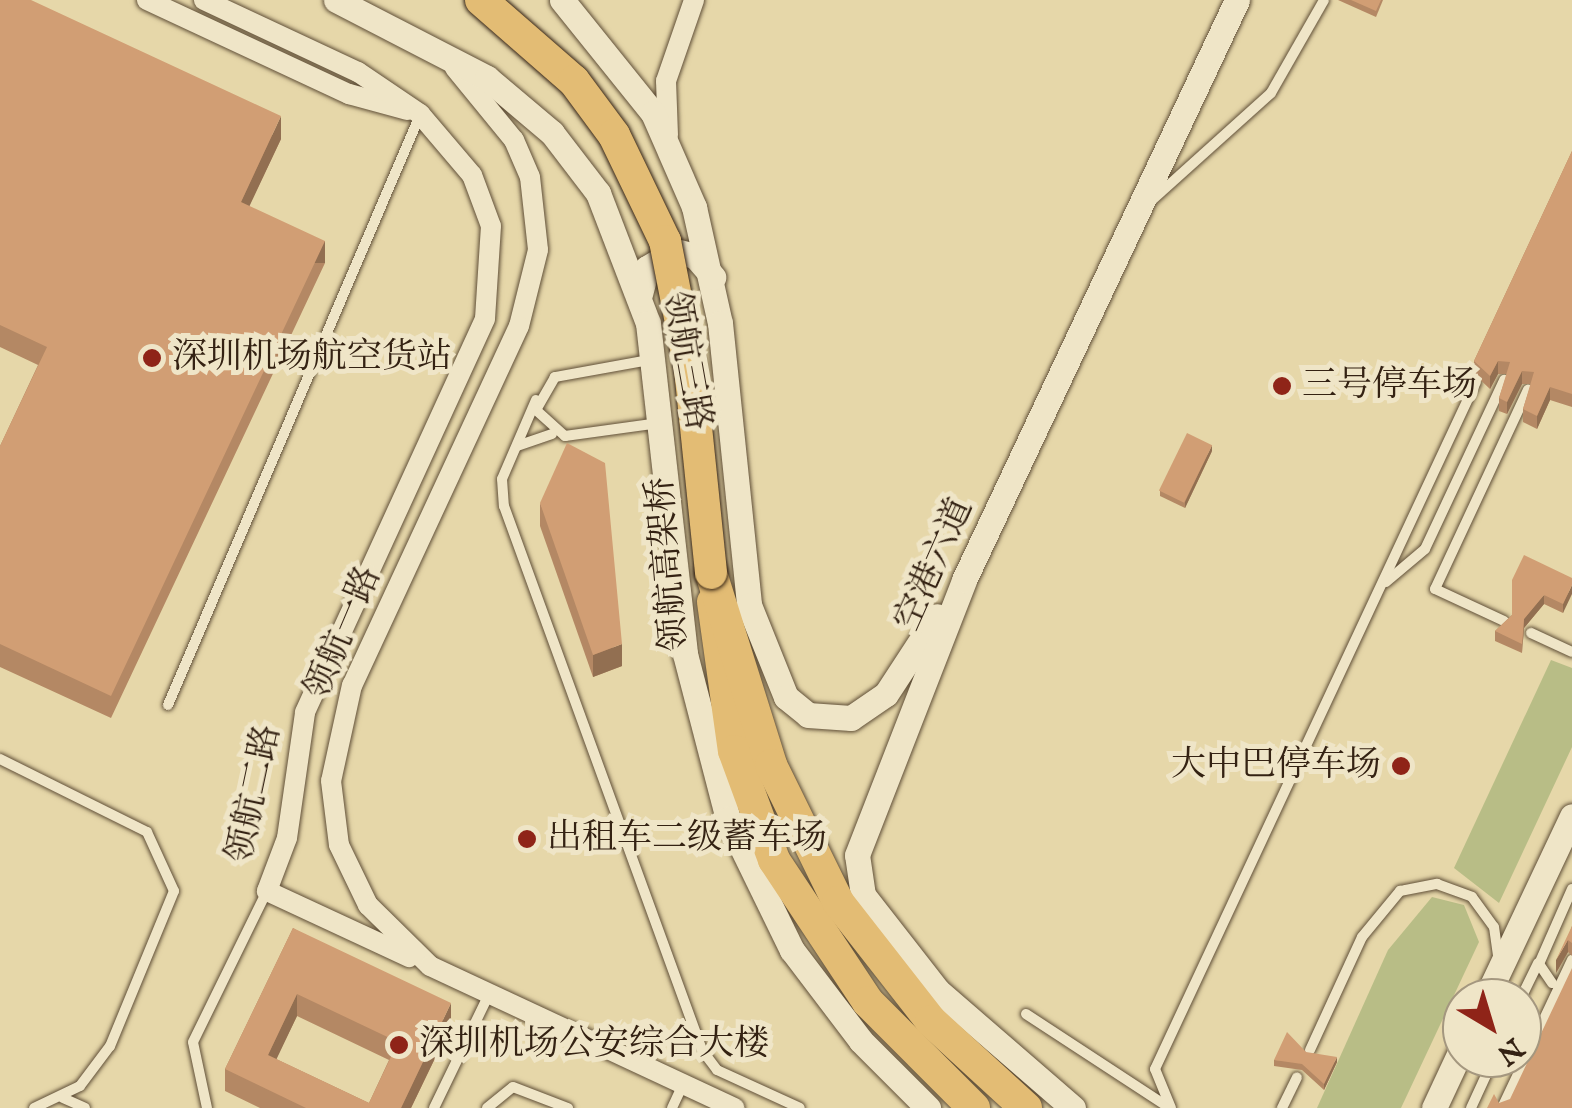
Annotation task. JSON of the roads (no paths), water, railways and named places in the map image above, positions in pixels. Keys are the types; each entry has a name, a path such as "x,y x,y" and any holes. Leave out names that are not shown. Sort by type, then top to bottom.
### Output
{"main road":[{"name":"领航高架桥","path":"481,0 574,81 614,136 665,241 683,319 734,751 774,860 868,1002 974,1108"},
{"path":"711,573 771,765 838,902 931,1022 1026,1108"}],"street":[{"name":"领航二路","path":"147,0 349,94 420,114"},
{"name":"领航二路","path":"204,0 358,72 420,114 455,148 484,200 492,287 472,352 306,713 290,820 267,891"},
{"name":"领航三路","path":"336,0 486,78 552,133 598,193 640,295 655,359 675,572 708,758 760,891 827,1000 928,1108"},
{"name":"领航三路","path":"562,0 670,142 713,277 742,560 773,675 797,706 830,722 886,694 964,580"},
{"path":"670,142 666,81 694,0"},
{"name":"空港六道","path":"1073,1108 937,990 857,876 886,767 964,580 1237,0"},
{"name":"领航一路","path":"404,33 471,82 514,140 530,177 538,250 519,326 352,686 336,740 338,845 368,905 430,966 734,1108"},
{"path":"640,295 647,268 666,253 696,256 713,277"},
{"path":"674,546 740,534"},
{"path":"675,572 742,560"},
{"path":"1495,978 1572,816"},
{"path":"267,891 430,966"},
{"path":"1434,1108 1448,1078"}],"lane":[{"path":"1138,212 1272,92 1324,0"},
{"path":"168,705 420,114"},
{"path":"655,359 556,377 536,400 502,478 504,506 702,1050 717,1070 800,1108"},
{"path":"1379,590 1425,549 1504,380"},
{"path":"1171,1108 1155,1069 1476,382"},
{"path":"1504,621 1434,589 1528,390"},
{"path":"536,400 539,420 555,433"},
{"path":"516,446 555,433 663,422"},
{"path":"1531,633 1572,652"},
{"path":"0,760 128,819 171,868 170,917 110,1046 64,1098 34,1108"},
{"path":"1310,1050 1362,936 1400,892 1437,884 1472,897 1494,928 1498,972"},
{"path":"1531,978 1572,889"},
{"path":"207,1108 193,1042 267,891"},
{"path":"1541,956 1552,982"},
{"path":"1502,1108 1572,960"},
{"path":"434,1108 489,994"},
{"path":"1026,1014 1171,1108"},
{"path":"1282,1108 1297,1077"},
{"path":"1471,1108 1485,1078"},
{"path":"672,1108 683,1084"},
{"path":"487,1108 513,1086 568,1108"},
{"path":"64,1098 85,1108"}],"place":[{"name":"深圳机场航空货站","path":"152,358"},
{"name":"三号停车场","path":"1282,386"},
{"name":"大中巴停车场","path":"1401,766"},
{"name":"出租车二级蓄车场","path":"527,839"},
{"name":"深圳机场公安综合大楼","path":"399,1045"}]}
